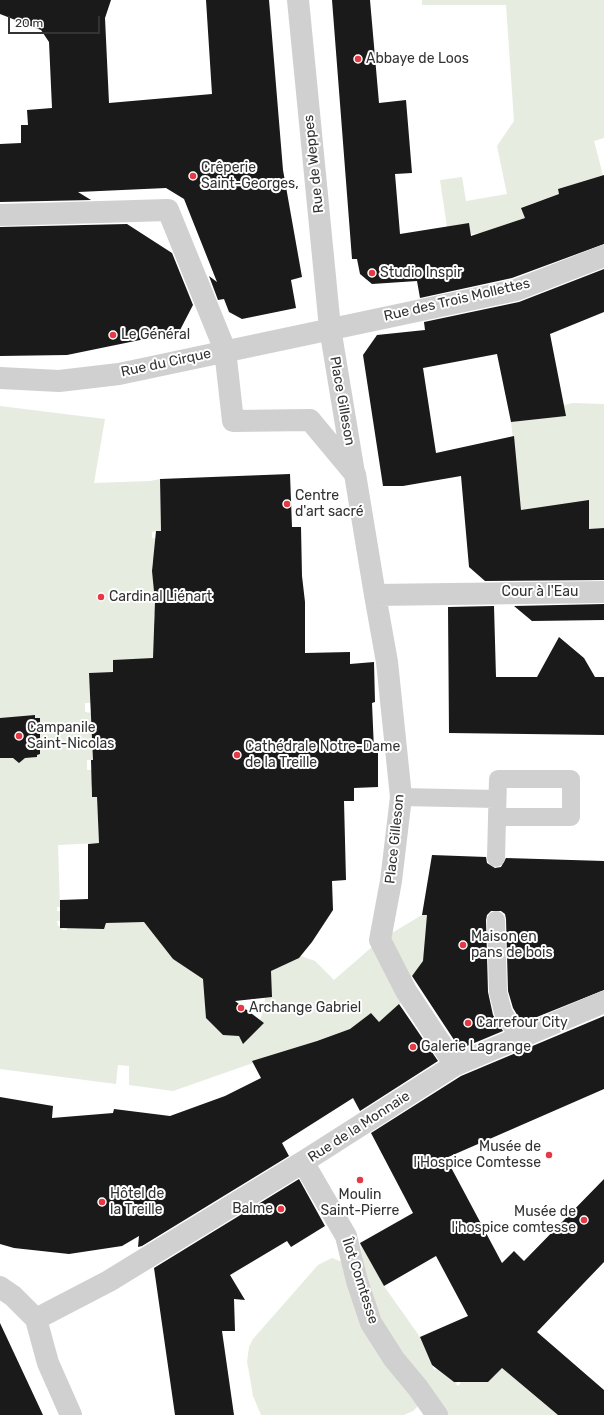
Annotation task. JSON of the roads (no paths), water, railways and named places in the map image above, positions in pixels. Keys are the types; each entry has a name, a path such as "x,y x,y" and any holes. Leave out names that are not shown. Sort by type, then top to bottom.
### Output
{"street":[{"name":"Rue de Weppes","path":"298,0 330,328"},
{"path":"0,215 168,210 225,350"},
{"name":"Rue des Trois Mollettes","path":"330,328 516,290 604,256"},
{"name":"Rue du Cirque","path":"0,378 59,381 107,376 330,328"},
{"name":"Place Gilleson","path":"330,328 387,662 401,797 391,881 380,940 406,991 455,1065"},
{"name":"Place Gilleson","path":"225,350 233,421 310,420 355,474"},
{"name":"Cour à l'Eau","path":"375,595 476,592 604,592"},
{"name":"Rue de la Monnaie","path":"36,1319 86,1294 125,1271 303,1162 455,1065 604,1002"},
{"name":"Îlot Comtesse","path":"303,1162 346,1236 357,1281 371,1322 394,1359 418,1388 437,1415"},
{"path":"0,1287 20,1303 36,1319 48,1363 71,1415"}],"lane":[{"path":"496,858 497,817 498,799 498,779 571,779 570,818 497,817"},
{"path":"401,797 498,799"},
{"path":"496,920 498,992 503,1012 519,1038"}],"place":[{"name":"Abbaye de Loos","path":"358,59"},
{"name":"Crêperie Saint-Georges,","path":"193,176"},
{"name":"Studio Inspir","path":"372,273"},
{"name":"Le Général","path":"113,335"},
{"name":"Centre d'art sacré","path":"287,504"},
{"name":"Cardinal Liénart","path":"101,597"},
{"name":"Campanile Saint-Nicolas","path":"19,736"},
{"name":"Cathédrale Notre-Dame de la Treille","path":"237,755"},
{"name":"Maison en pans de bois","path":"463,945"},
{"name":"Archange Gabriel","path":"241,1008"},
{"name":"Carrefour City","path":"468,1023"},
{"name":"Galerie Lagrange","path":"413,1047"},
{"name":"Musée de l'Hospice Comtesse","path":"549,1155"},
{"name":"Moulin Saint-Pierre","path":"360,1180"},
{"name":"Hôtel de la Treille","path":"102,1202"},
{"name":"Balme","path":"281,1209"},
{"name":"Musée de l'hospice comtesse","path":"584,1220"}]}
